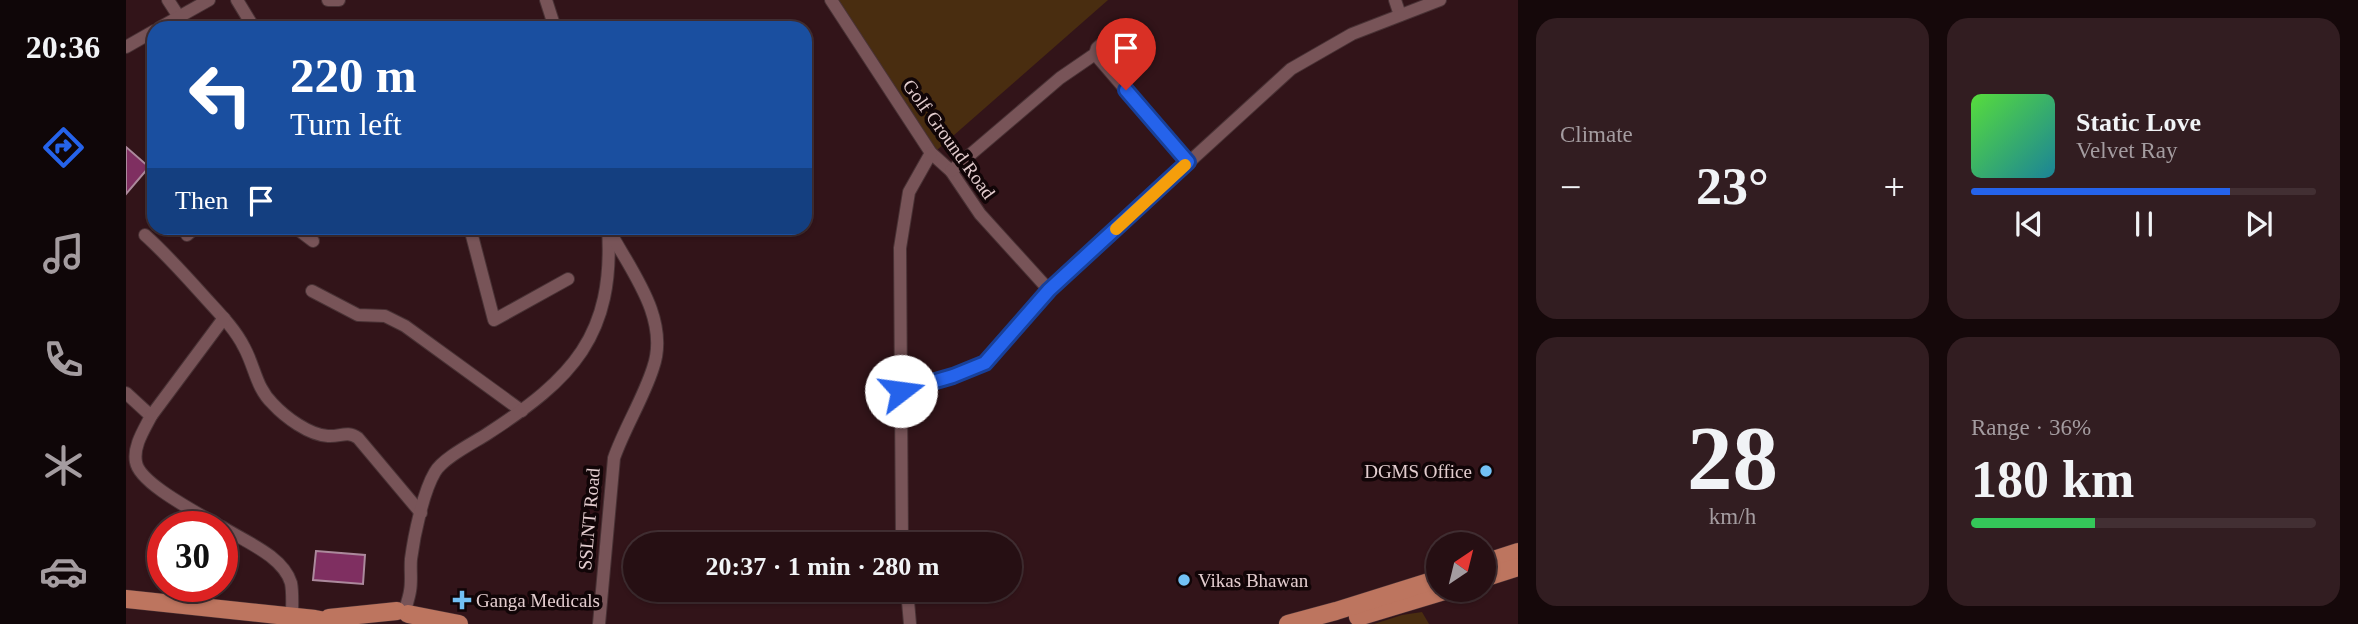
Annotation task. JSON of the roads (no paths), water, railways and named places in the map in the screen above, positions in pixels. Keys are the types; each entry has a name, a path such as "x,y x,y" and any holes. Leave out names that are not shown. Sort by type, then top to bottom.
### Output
{"highway":[{"path":"1496,559 1518,552"},
{"path":"1496,574 1518,567"},
{"path":"1288,624 1426,583"},
{"path":"1334,624 1426,597"},
{"path":"126,599 342,624"},
{"path":"315,619 402,617 459,624"}],"street":[{"path":"169,0 179,17"},
{"path":"172,21 209,0"},
{"path":"237,0 250,21"},
{"path":"328,0 339,0"},
{"path":"546,0 553,21"},
{"name":"Golf Ground Road","path":"831,0 931,153 951,171 979,214 1049,290"},
{"path":"1395,0 1400,15"},
{"path":"901,391 953,376 985,363 1049,290 1291,68 1352,34 1440,0"},
{"path":"951,171 1060,78 1095,54 1097,48 1122,26"},
{"path":"126,31 131,44 147,35"},
{"path":"1095,54 1188,162"},
{"path":"902,532 900,248 909,192 931,153"},
{"path":"145,235 174,262 224,318 245,348 255,379 270,402 282,413 316,433 326,436 346,432 358,438 421,513"},
{"path":"305,235 313,241"},
{"path":"472,235 494,320 568,279"},
{"path":"402,617 410,591 414,536 436,470 451,457 523,411 563,376 591,335 601,312 610,257 608,235"},
{"name":"SSLNT Road","path":"599,624 614,458 648,382 657,350 653,313 612,235"},
{"path":"312,291 351,313 385,316 405,326 523,411"},
{"path":"196,511 141,475 136,466 136,450 151,416 224,318"},
{"path":"126,393 151,416"},
{"path":"238,537 286,571 292,585 292,617"},
{"path":"908,602 910,624"}],"place":[{"name":"DGMS Office","path":"1486,471"},
{"name":"Vikas Bhawan","path":"1184,580"},
{"name":"Ganga Medicals","path":"462,600"}]}
